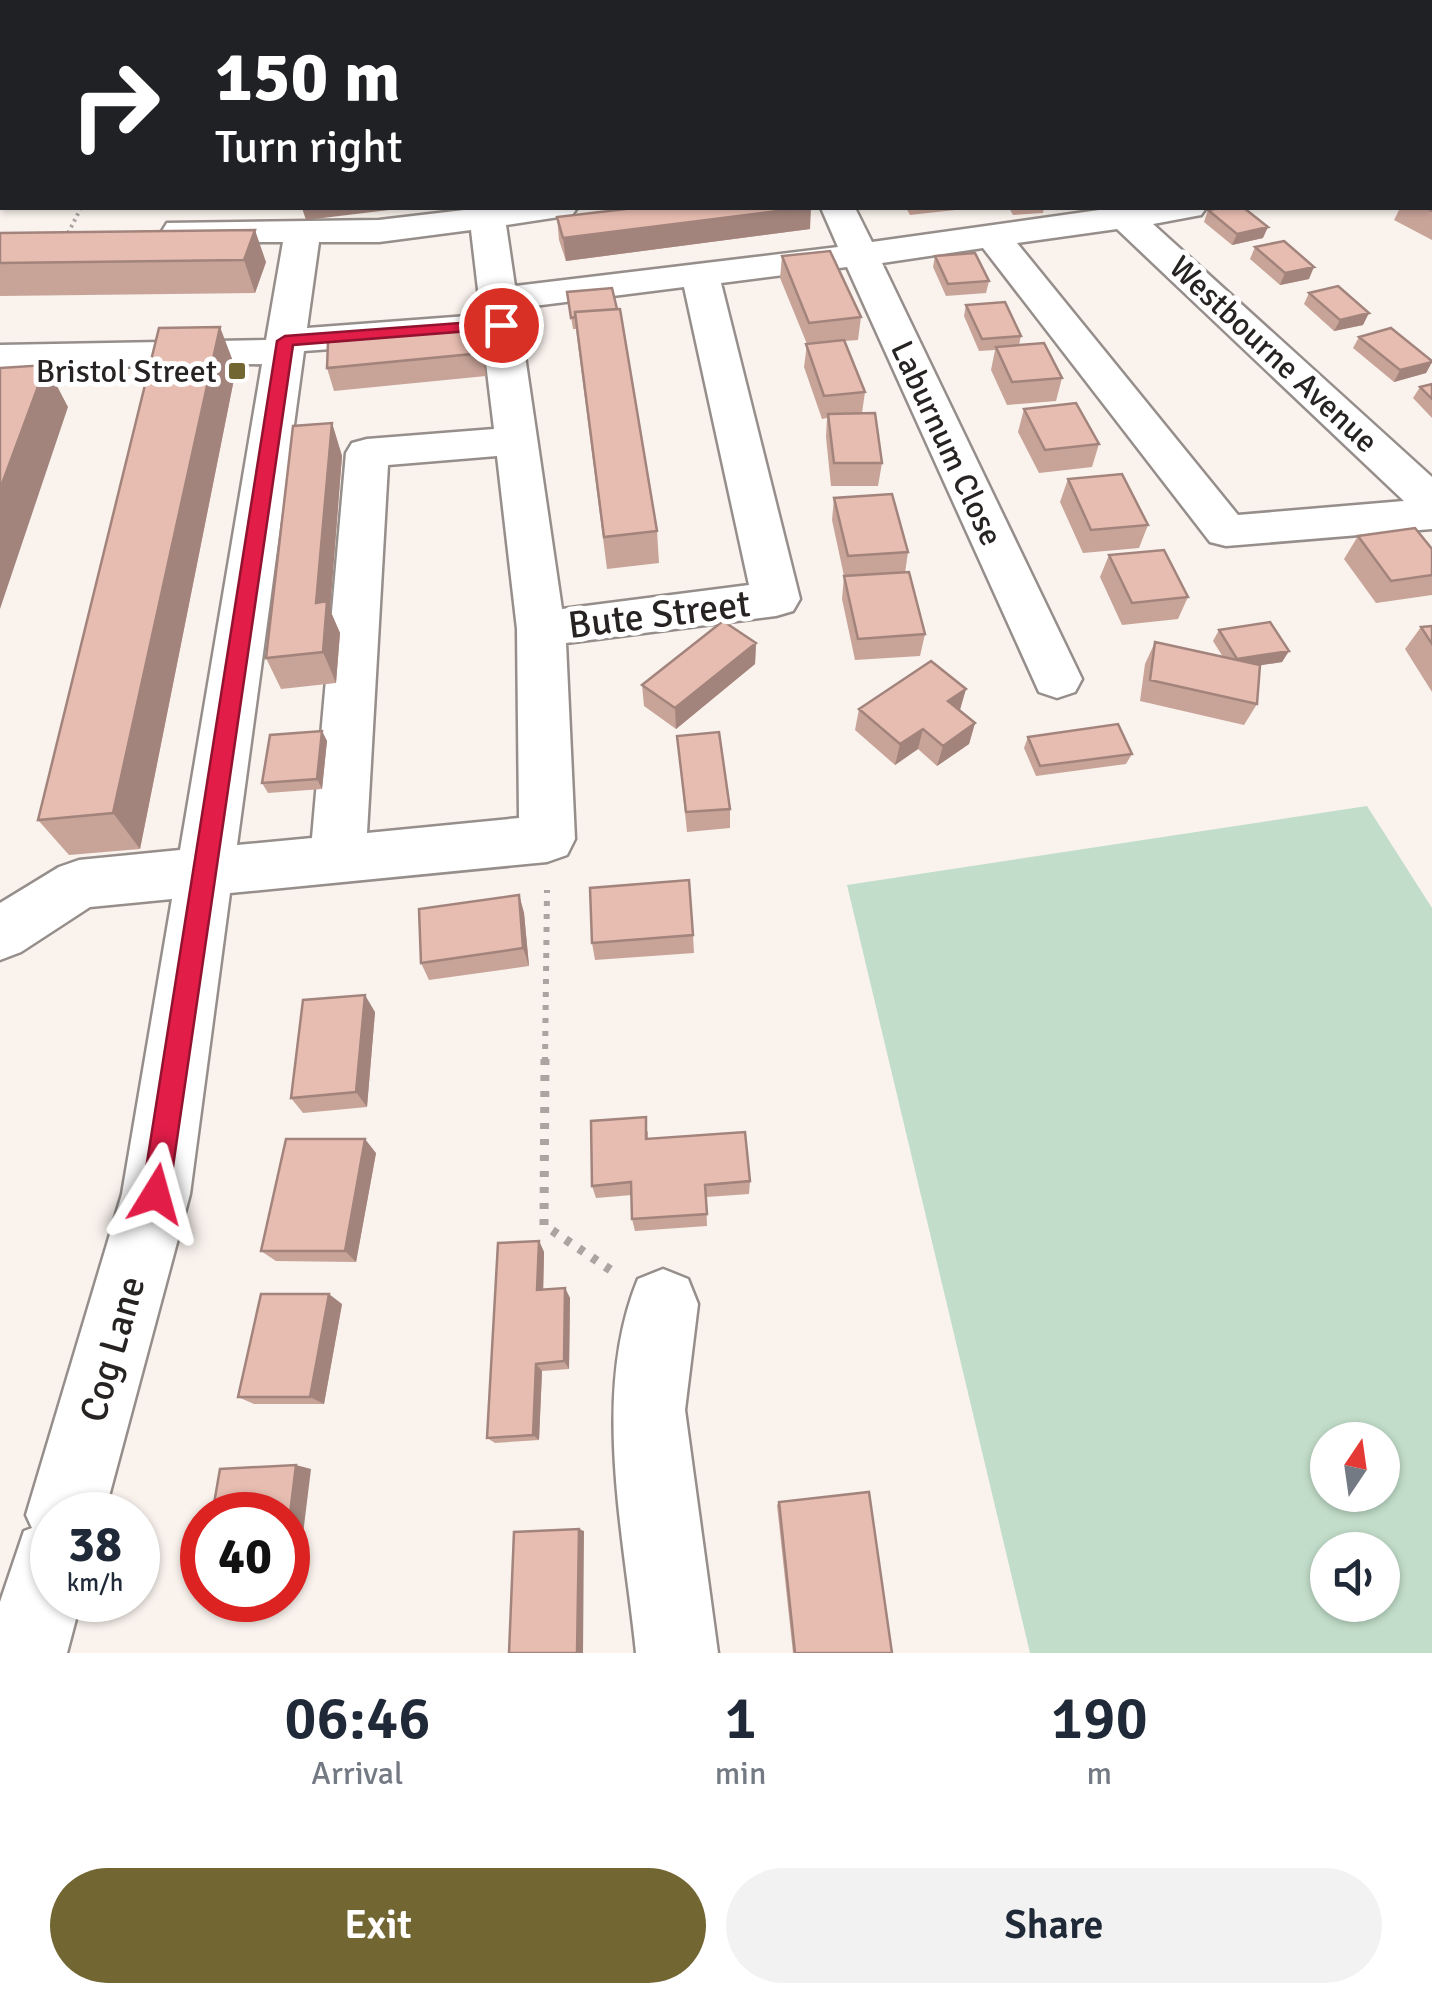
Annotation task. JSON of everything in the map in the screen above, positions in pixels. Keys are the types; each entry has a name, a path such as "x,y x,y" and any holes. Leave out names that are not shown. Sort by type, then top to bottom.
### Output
{"street":[{"path":"74,220 216,219 302,234 380,231 545,210"},
{"name":"Laburnum Close","path":"839,210 1057,679"},
{"path":"0,357 284,347 700,274 860,255 1120,212 1154,210"},
{"name":"Westbourne Avenue","path":"1120,212 1432,502"},
{"path":"0,934 79,884 547,839 541,630 487,218"},
{"name":"Cog Lane","path":"72,1492 156,1194 202,871 302,234"},
{"path":"992,236 1226,531 1432,514"},
{"name":"Bute Street","path":"541,630 776,599 700,274"},
{"path":"338,860 366,453 516,441"},
{"path":"664,1304 648,1410 676,1653"},
{"path":"26,1653 35,1622"}],"path":[{"path":"547,839 544,1226 664,1304"}],"green space":[{"path":"1367,806 1432,908 1432,1653 1030,1653 847,885"}],"building":[{"path":"617,210 785,210 563,238 557,217"},
{"path":"1208,210 1247,210 1268,227 1237,234"},
{"path":"255,230 244,260 0,263 0,233"},
{"path":"1284,241 1314,267 1285,273 1255,247"},
{"path":"830,251 861,317 809,323 782,256"},
{"path":"975,253 989,281 948,284 935,256"},
{"path":"1338,286 1369,313 1340,320 1309,293"},
{"path":"612,288 617,309 575,312 571,318 567,292"},
{"path":"1005,302 1021,336 982,339 966,305"},
{"path":"620,309 657,531 604,537 575,312"},
{"path":"220,327 113,813 38,820 159,328"},
{"path":"480,328 482,353 327,368 328,342"},
{"path":"1391,328 1432,362 1400,370 1359,337"},
{"path":"844,340 865,392 824,396 806,344"},
{"path":"1044,343 1062,378 1012,382 996,347"},
{"path":"46,365 0,489 0,368"},
{"path":"1432,384 1432,399 1420,387"},
{"path":"1076,403 1099,444 1045,450 1024,409"},
{"path":"875,413 882,463 834,463 828,414"},
{"path":"332,423 316,603 327,601 323,652 266,658 293,426"},
{"path":"1122,474 1148,525 1091,530 1068,479"},
{"path":"892,494 908,552 848,556 834,498"},
{"path":"1415,528 1432,549 1432,575 1391,581 1358,536"},
{"path":"1164,550 1188,597 1132,603 1109,555"},
{"path":"909,572 925,634 858,639 844,576"},
{"path":"723,621 756,643 675,708 642,685"},
{"path":"1270,622 1289,651 1237,659 1219,630"},
{"path":"1432,626 1432,644 1421,627"},
{"path":"1155,642 1260,665 1257,704 1150,680"},
{"path":"931,661 966,689 948,701 975,723 943,746 923,729 900,744 859,709"},
{"path":"1118,724 1132,754 1040,766 1028,737"},
{"path":"322,731 317,779 262,783 270,735"},
{"path":"719,732 730,809 686,812 677,736"},
{"path":"689,880 693,935 592,943 590,888"},
{"path":"519,895 523,948 421,963 419,909"},
{"path":"365,995 356,1092 291,1098 303,1000"},
{"path":"646,1117 646,1139 745,1132 750,1181 705,1185 707,1214 632,1219 631,1182 592,1186 591,1121"},
{"path":"286,1139 365,1139 345,1251 261,1251"},
{"path":"539,1241 537,1290 565,1288 564,1361 536,1364 533,1435 487,1438 498,1243"},
{"path":"261,1294 329,1294 310,1397 238,1397"},
{"path":"296,1465 293,1492 216,1492 220,1469"},
{"path":"869,1492 892,1653 795,1653 779,1502"},
{"path":"579,1529 577,1653 509,1653 514,1532"}],"place":[{"name":"Bristol Street","path":"237,371"}],"route":[{"path":"156,1194 285,341 501,325"}]}
